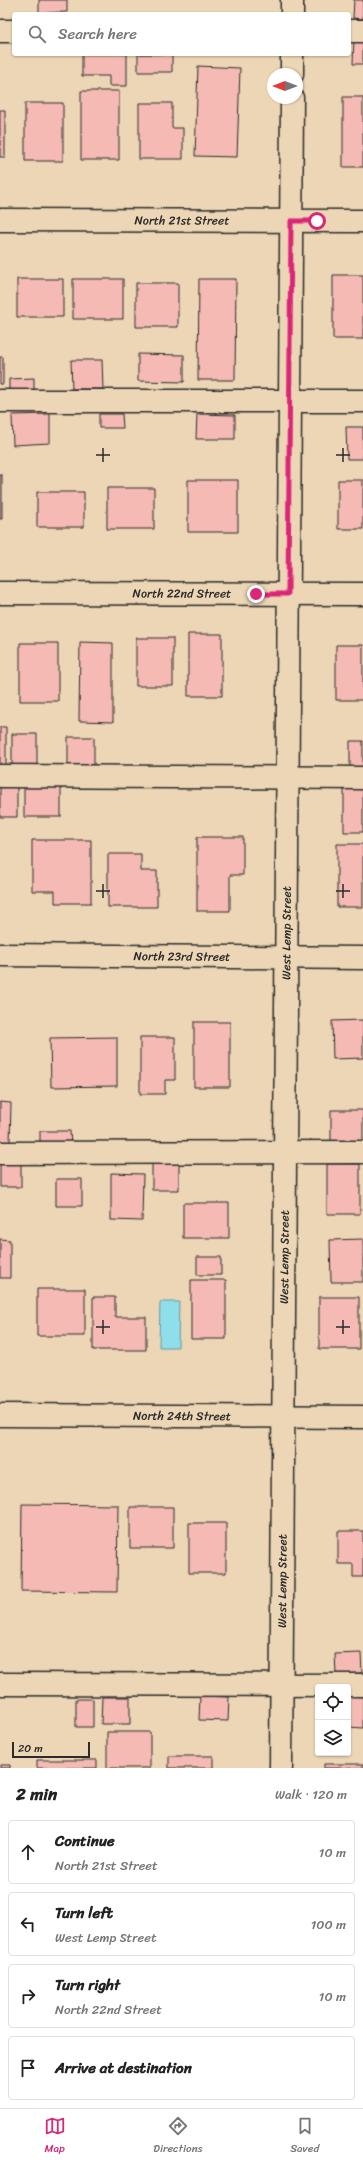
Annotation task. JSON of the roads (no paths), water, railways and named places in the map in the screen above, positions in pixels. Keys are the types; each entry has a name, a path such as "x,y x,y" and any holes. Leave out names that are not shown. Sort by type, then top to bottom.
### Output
{"street":[{"path":"292,0 292,12"},
{"path":"0,31 12,31"},
{"path":"351,31 363,31"},
{"path":"292,56 292,68"},
{"name":"West Lemp Street","path":"281,1768 292,104"},
{"name":"North 21st Street","path":"0,220 363,221"},
{"path":"0,401 363,401"},
{"name":"North 22nd Street","path":"0,593 363,594"},
{"path":"0,776 363,778"},
{"name":"North 23rd Street","path":"0,955 363,958"},
{"path":"0,1153 363,1152"},
{"name":"North 24th Street","path":"0,1415 283,1418 363,1417"},
{"path":"0,1684 363,1685"}],"water":[{"path":"160,1302 179,1302 178,1347 159,1347"}]}
